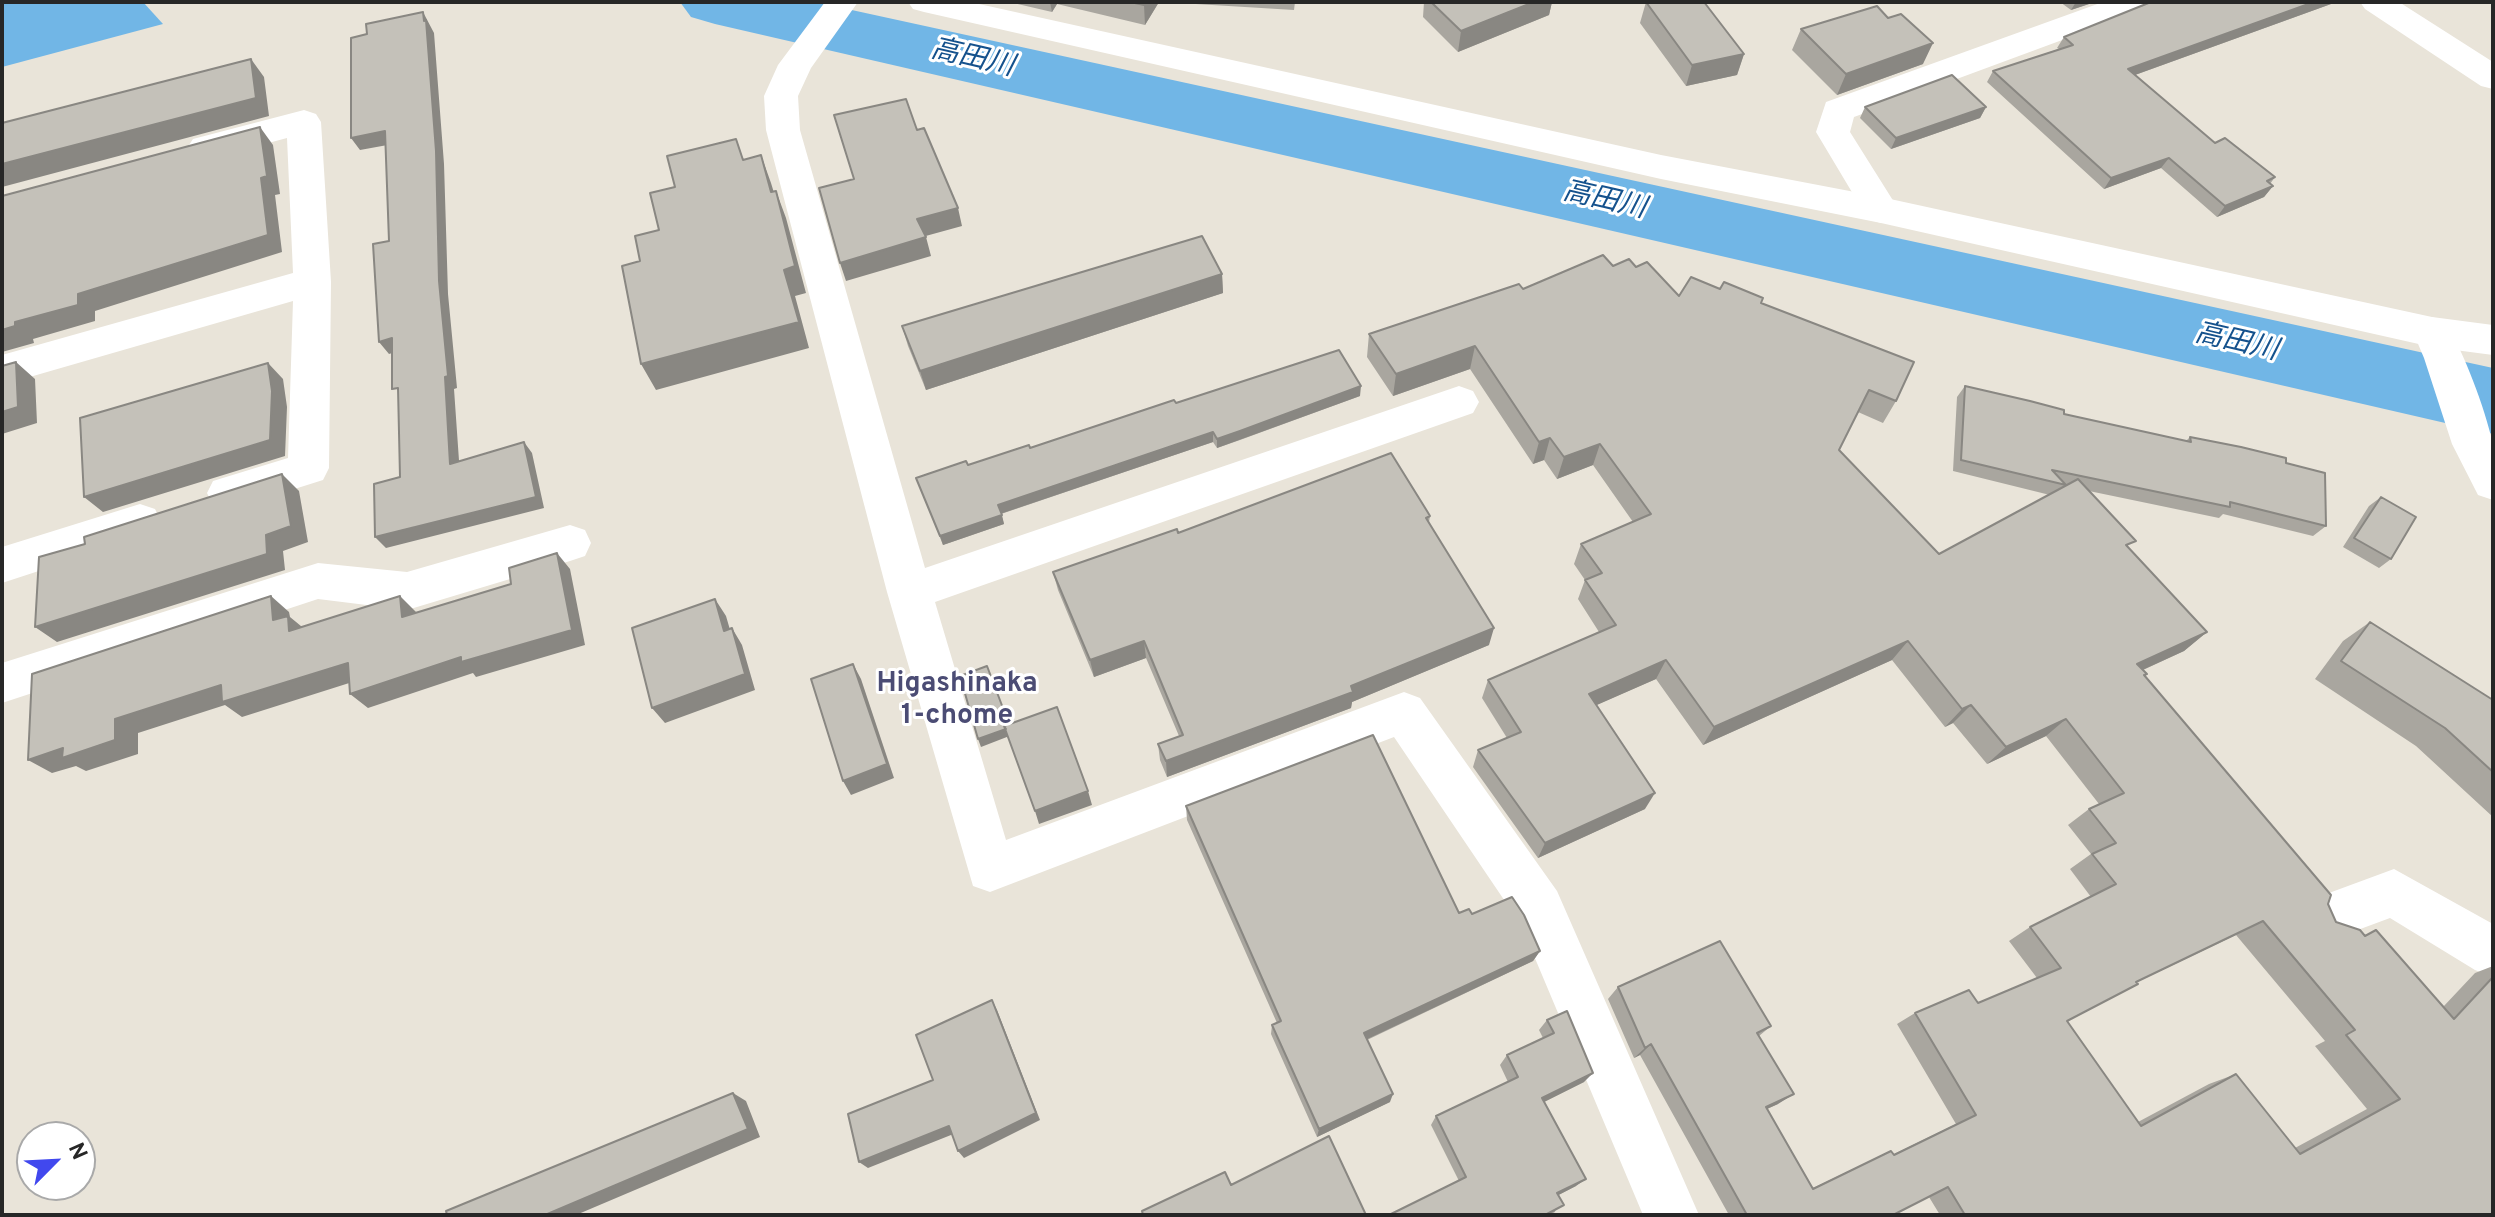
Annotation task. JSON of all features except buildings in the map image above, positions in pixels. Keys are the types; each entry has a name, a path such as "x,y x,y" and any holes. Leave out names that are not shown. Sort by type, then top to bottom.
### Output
{"street":[{"path":"924,2 969,8 1661,167 1881,210 2438,345 2493,340"},
{"path":"1881,210 1833,132 1838,110 2135,2"},
{"path":"2376,2 2493,78"},
{"path":"840,4 795,65 781,96 783,130 909,592 990,869 1404,713 1539,908 1671,1215"},
{"path":"2,565 308,468 312,282 304,122 168,158"},
{"path":"2,370 312,282"},
{"path":"2438,345 2472,444 2493,483"},
{"path":"909,592 1459,402"},
{"path":"2,683 318,581 407,591 570,543"},
{"path":"2328,917 2394,893 2493,952"}],"water":[{"path":"2,2 143,2 163,24 2,67"}],"waterway":[{"name":"高田川","path":"715,2 2493,401"}],"district":[{"name":"Higashinaka 1-chome","path":"957,701"}]}
